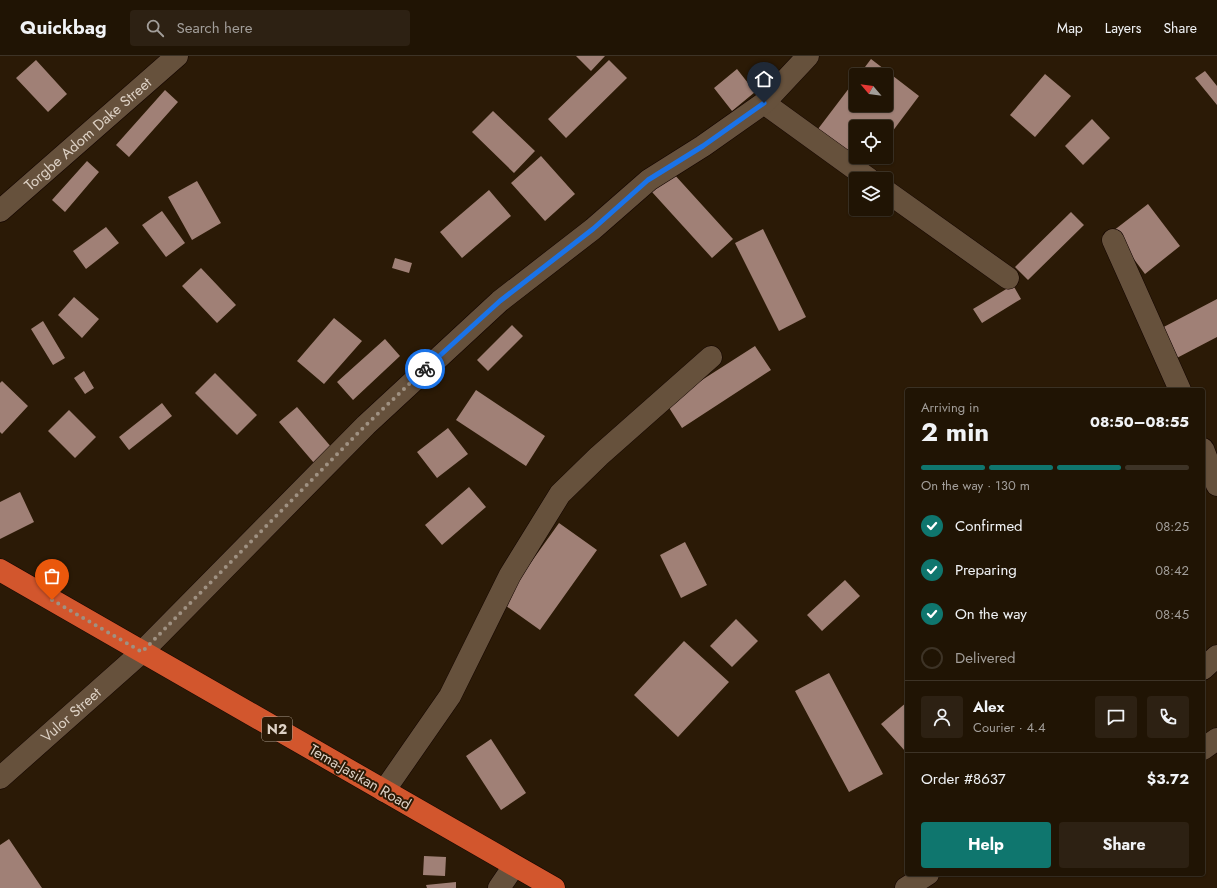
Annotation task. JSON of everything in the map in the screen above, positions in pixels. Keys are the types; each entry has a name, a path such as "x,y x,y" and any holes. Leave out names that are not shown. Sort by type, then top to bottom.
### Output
{"highway":[{"name":"Tema-Jasikan Road","path":"0,570 554,888"}],"street":[{"name":"Torgbe Adom Dake Street","path":"0,212 177,56"},
{"name":"Vulor Street","path":"0,778 142,652 366,425 500,301 593,229 648,180 703,146 764,103 808,56"},
{"path":"764,103 859,172"},
{"path":"893,196 1008,278"},
{"path":"1113,240 1179,388"},
{"path":"384,791 450,696 510,576 560,494 599,456 712,357"},
{"path":"1205,454 1217,485"},
{"path":"1205,667 1217,656"},
{"path":"1205,748 1217,739"},
{"path":"499,888 514,866"},
{"path":"906,888 925,876"}],"building":[{"path":"576,56 605,56 591,71"},
{"path":"871,59 883,68 864,68"},
{"path":"36,60 67,94 48,112 16,78"},
{"path":"609,60 627,78 566,138 548,119"},
{"path":"737,69 755,92 732,111 714,88"},
{"path":"1205,71 1217,86 1217,105 1195,78"},
{"path":"1045,74 1071,96 1035,137 1010,115"},
{"path":"893,76 919,96 893,131 893,120 849,120 849,153 818,129 849,88 849,112 893,112"},
{"path":"165,90 178,102 129,157 116,145"},
{"path":"493,111 535,151 514,173 472,132"},
{"path":"1092,119 1110,138 1083,165 1065,146"},
{"path":"541,156 575,194 545,221 511,183"},
{"path":"87,161 99,172 65,212 52,200"},
{"path":"673,173 733,239 712,258 652,192"},
{"path":"197,181 221,223 192,240 168,197"},
{"path":"489,190 511,216 462,258 440,232"},
{"path":"1148,204 1180,246 1145,274 1113,231"},
{"path":"162,211 185,243 166,257 142,225"},
{"path":"1071,212 1084,225 1028,280 1015,267"},
{"path":"106,227 119,243 86,269 73,251"},
{"path":"763,229 806,317 779,331 735,243"},
{"path":"395,258 412,263 409,273 392,268"},
{"path":"201,268 236,305 217,323 182,286"},
{"path":"1013,285 1021,299 982,323 973,309"},
{"path":"74,297 99,319 82,338 58,315"},
{"path":"1217,299 1217,337 1173,360 1158,330"},
{"path":"334,318 362,341 324,384 297,361"},
{"path":"43,321 65,358 53,365 31,329"},
{"path":"512,325 523,336 488,371 477,360"},
{"path":"385,339 400,356 353,400 337,382"},
{"path":"755,346 771,370 682,428 666,403"},
{"path":"84,371 94,388 85,394 74,378"},
{"path":"215,373 257,415 237,435 195,393"},
{"path":"2,381 28,406 2,434 0,432 0,383"},
{"path":"476,390 545,436 526,466 456,420"},
{"path":"162,403 172,416 129,450 119,437"},
{"path":"297,407 332,448 314,463 279,422"},
{"path":"69,410 96,437 75,458 48,431"},
{"path":"448,428 468,454 437,478 417,452"},
{"path":"469,487 486,507 442,545 425,525"},
{"path":"20,492 34,522 0,539 0,502"},
{"path":"559,523 597,550 540,630 502,603"},
{"path":"685,542 707,585 681,598 660,555"},
{"path":"845,580 860,596 822,631 807,615"},
{"path":"736,619 758,641 732,667 710,646"},
{"path":"684,641 729,682 678,737 634,695"},
{"path":"829,673 883,774 849,792 795,691"},
{"path":"905,704 905,751 881,724"},
{"path":"491,739 526,793 501,810 466,756"},
{"path":"9,839 42,888 0,888 0,845"},
{"path":"424,856 446,857 445,876 423,875"},
{"path":"456,882 456,888 427,888 426,885"}],"way so far":[{"path":"52,600 142,652 366,425 425,369"}],"route":[{"path":"425,369 500,301 593,229 648,180 703,146 764,103"}]}
